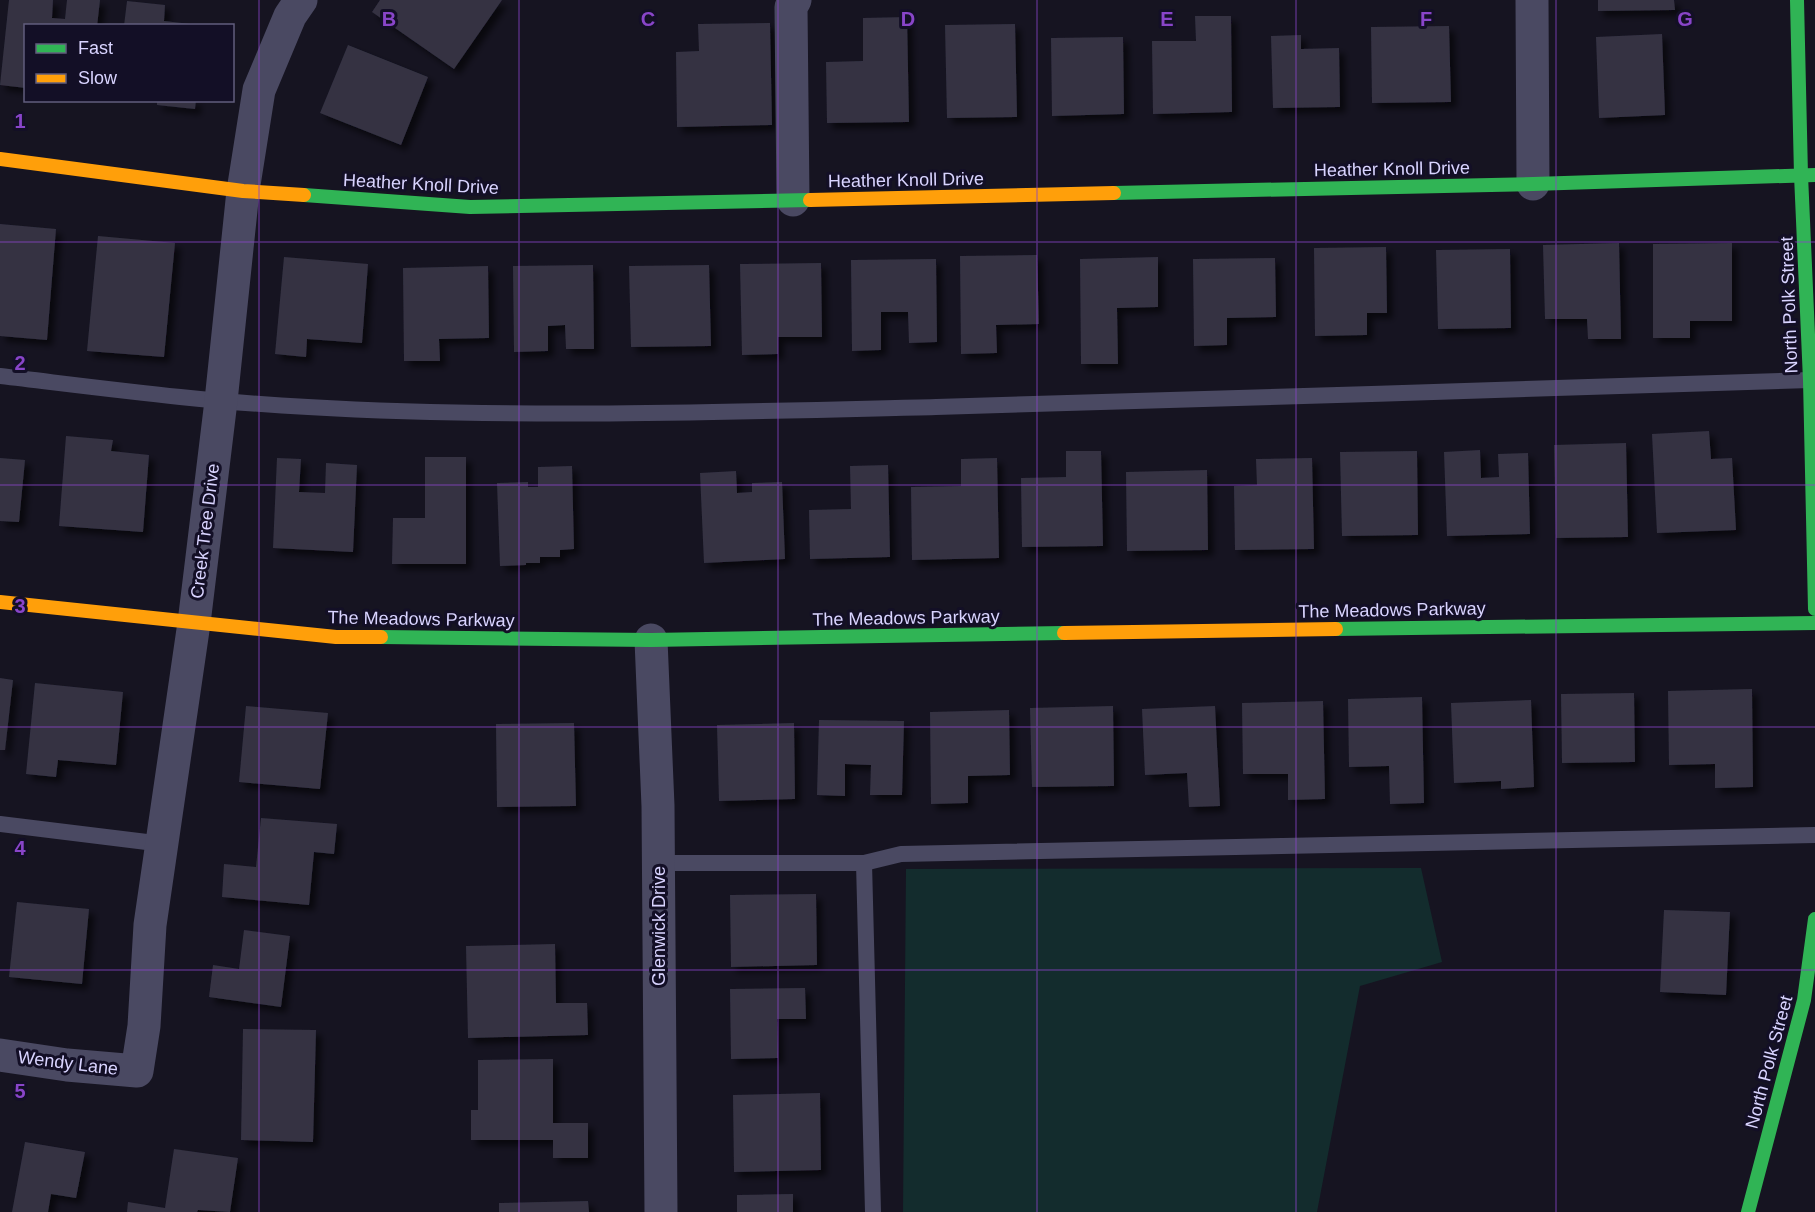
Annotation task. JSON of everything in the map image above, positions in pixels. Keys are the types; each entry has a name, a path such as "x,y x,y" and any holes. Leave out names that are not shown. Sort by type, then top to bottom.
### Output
{"street":[{"name":"Creek Tree Drive","path":"137,1071 144,1026 150,925 194,623 221,401 243,191 259,90 290,16 301,0"},
{"path":"793,200 791,7 795,0"},
{"path":"1532,0 1533,184"},
{"name":"North Polk Street","path":"1797,0 1808,175 1815,609"},
{"name":"Heather Knoll Drive","path":"0,159 243,191 470,207 1533,184 1808,175"},
{"name":"The Meadows Parkway","path":"0,602 336,637 651,640 1545,625 1815,623"},
{"name":"Glenwick Drive","path":"651,640 658,863 661,1212"},
{"name":"North Polk Street","path":"1748,1212 1804,1000 1815,919"},
{"name":"Wendy Lane","path":"0,1055 67,1065 137,1071"}],"lane":[{"path":"0,376 221,401 309,408 513,414 1068,403 1810,380"},
{"path":"0,824 163,844"},
{"path":"658,863 864,863 901,854 1815,835"},
{"path":"864,863 873,1212"}],"green space":[{"path":"1421,868 1442,962 1360,986 1317,1212 903,1212 906,869"}],"building":[{"path":"9,0 53,0 52,18 65,19 67,0 100,0 97,24 24,24 24,88 0,85"},
{"path":"380,0 502,0 454,69 372,12"},
{"path":"1598,0 1674,0 1675,10 1598,11"},
{"path":"127,1 165,5 164,21 191,24 124,24"},
{"path":"1195,16 1231,16 1232,112 1153,114 1152,41 1196,41"},
{"path":"907,17 909,122 827,123 826,62 863,61 863,18"},
{"path":"770,23 772,125 677,127 676,52 699,51 698,24"},
{"path":"1015,24 1017,117 947,118 945,25"},
{"path":"1449,26 1451,102 1372,103 1371,27"},
{"path":"1662,34 1665,115 1599,118 1596,37"},
{"path":"1301,35 1301,49 1339,48 1340,107 1273,108 1271,36"},
{"path":"1123,37 1124,114 1052,116 1051,38"},
{"path":"348,45 428,77 401,145 320,113"},
{"path":"157,102 196,102 195,109 157,105"},
{"path":"0,224 56,229 47,340 0,336"},
{"path":"98,236 175,243 164,357 87,351"},
{"path":"1619,243 1621,339 1588,339 1587,319 1545,319 1543,245"},
{"path":"1732,243 1732,321 1690,321 1690,338 1653,338 1653,244"},
{"path":"1386,247 1387,313 1367,313 1367,335 1315,336 1314,248"},
{"path":"1510,249 1511,328 1438,329 1436,250"},
{"path":"1037,255 1039,324 996,325 997,353 961,354 960,256"},
{"path":"284,257 368,264 362,343 307,339 306,357 275,354"},
{"path":"1158,257 1158,307 1117,308 1118,364 1081,364 1080,259"},
{"path":"1275,258 1276,317 1227,318 1227,345 1194,346 1193,259"},
{"path":"936,259 937,342 909,343 908,312 881,312 881,350 852,351 851,260"},
{"path":"821,263 822,337 778,337 778,354 742,355 740,264"},
{"path":"593,265 594,349 566,349 565,325 548,326 548,351 514,352 513,266"},
{"path":"709,265 711,346 631,347 629,266"},
{"path":"488,266 489,338 439,339 440,361 404,361 403,268"},
{"path":"1709,431 1711,459 1732,458 1736,530 1657,533 1652,434"},
{"path":"66,436 113,440 111,451 149,455 143,532 59,526"},
{"path":"1626,443 1628,537 1556,538 1554,445"},
{"path":"1480,450 1481,478 1499,477 1498,454 1528,453 1530,534 1447,536 1444,452"},
{"path":"1066,451 1101,451 1103,546 1022,547 1021,478 1066,477"},
{"path":"1417,451 1418,535 1342,536 1340,452"},
{"path":"425,457 466,457 466,564 392,564 393,518 425,518"},
{"path":"0,458 25,460 19,522 0,521"},
{"path":"277,458 301,459 299,492 325,493 326,463 357,465 353,552 273,548"},
{"path":"997,458 999,558 912,560 911,487 961,486 961,459"},
{"path":"1312,458 1314,549 1235,550 1234,486 1257,485 1256,459"},
{"path":"888,465 890,557 810,559 809,510 851,509 850,466"},
{"path":"572,466 574,549 560,550 560,557 540,557 540,563 500,566 497,483 528,482 528,487 538,487 538,467"},
{"path":"1207,470 1208,550 1127,551 1126,472"},
{"path":"736,471 737,493 752,492 752,483 782,482 785,559 704,563 700,473"},
{"path":"0,678 13,680 5,750 0,750"},
{"path":"35,683 123,692 116,765 58,760 56,777 26,774"},
{"path":"1752,689 1753,787 1715,788 1715,764 1669,765 1668,691"},
{"path":"1634,693 1635,762 1562,763 1561,694"},
{"path":"1422,697 1424,803 1390,804 1389,766 1349,767 1348,699"},
{"path":"1531,700 1534,787 1501,789 1501,781 1454,783 1451,703"},
{"path":"1323,701 1325,799 1288,800 1288,774 1243,774 1242,703"},
{"path":"246,706 328,713 320,789 239,782"},
{"path":"1113,706 1114,786 1032,787 1030,708"},
{"path":"1215,706 1220,806 1189,807 1187,773 1145,775 1142,709"},
{"path":"1009,710 1010,775 968,776 968,803 931,804 930,712"},
{"path":"819,720 904,721 902,795 870,795 871,765 845,764 845,796 817,795"},
{"path":"574,723 576,806 497,807 496,724"},
{"path":"794,723 795,799 719,801 717,725"},
{"path":"261,818 337,824 334,854 314,852 309,905 222,897 224,864 256,867"},
{"path":"816,894 817,965 731,967 730,895"},
{"path":"17,902 89,909 82,984 9,977"},
{"path":"1664,910 1730,912 1726,995 1660,992"},
{"path":"244,930 290,936 281,1007 209,997 213,965 239,969"},
{"path":"555,944 556,1003 587,1003 588,1035 468,1038 466,946"},
{"path":"805,988 806,1019 777,1019 778,1058 731,1059 730,989"},
{"path":"243,1029 316,1030 313,1142 241,1140"},
{"path":"553,1059 553,1123 588,1123 588,1158 553,1158 553,1140 471,1140 471,1110 478,1110 478,1060"},
{"path":"820,1093 821,1170 734,1172 733,1095"},
{"path":"25,1142 85,1152 76,1198 51,1194 48,1212 12,1212"},
{"path":"174,1149 238,1158 230,1212 198,1210 197,1212 127,1212 128,1202 165,1208"},
{"path":"793,1194 793,1212 737,1212 737,1195"},
{"path":"588,1201 589,1212 499,1212 499,1203"}],"traffic: fast":[{"path":"1797,0 1815,609"},
{"path":"1114,193 1815,175"},
{"path":"304,195 470,207 810,200"},
{"path":"1336,629 1815,623"},
{"path":"381,637 651,640 1064,633"},
{"path":"1748,1212 1804,1000 1815,919"}],"traffic: slow":[{"path":"0,159 243,191 304,195"},
{"path":"810,200 1114,193"},
{"path":"0,602 336,637 381,637"},
{"path":"1064,633 1336,629"}]}
